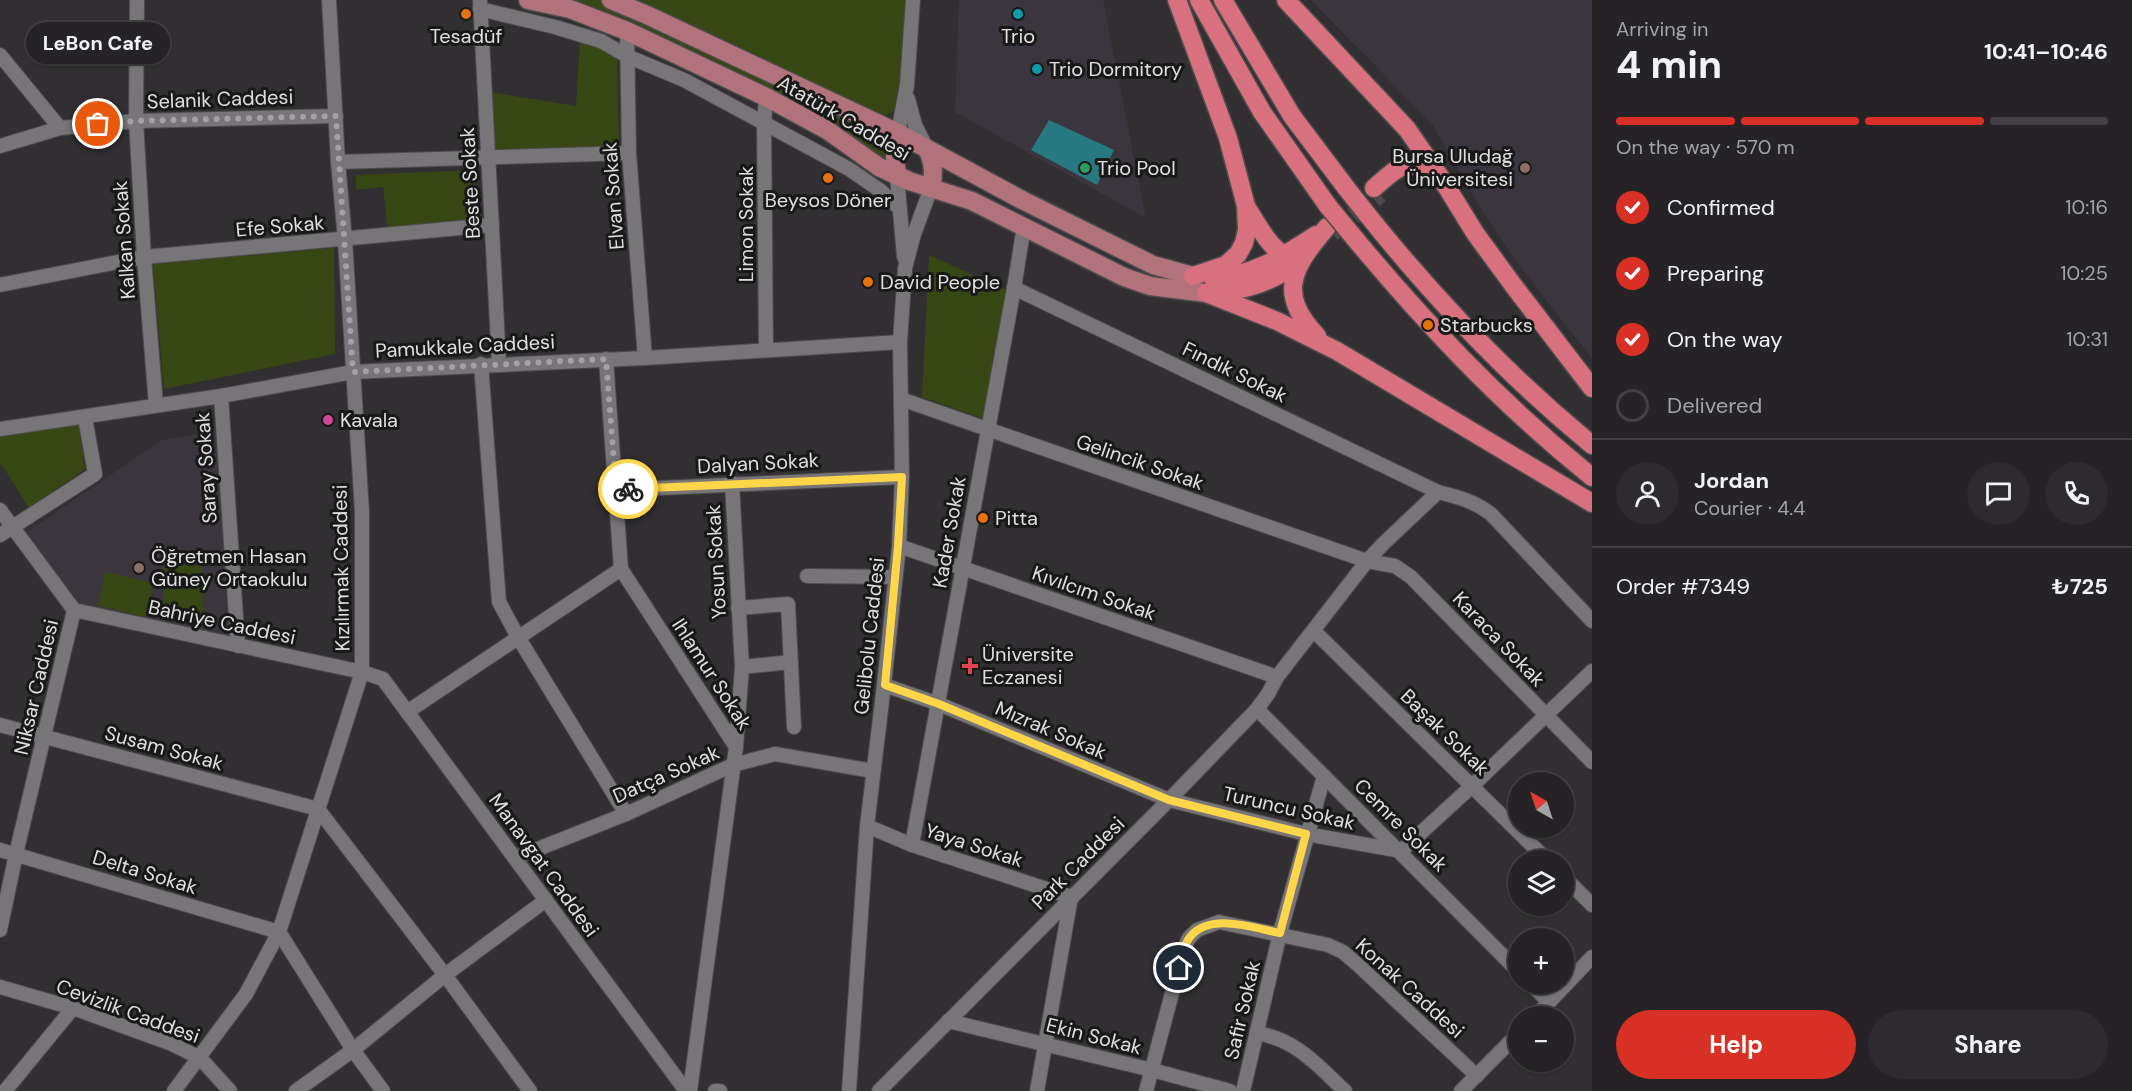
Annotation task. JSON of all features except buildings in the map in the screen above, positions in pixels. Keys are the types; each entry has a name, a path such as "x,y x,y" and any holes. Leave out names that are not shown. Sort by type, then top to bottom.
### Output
{"highway":[{"path":"1177,0 1228,138 1246,206 1247,230 1238,254 1226,266 1193,276"},
{"path":"1199,0 1262,112 1328,206 1335,230 1488,386 1543,438 1592,477"},
{"path":"1223,0 1292,116 1411,269 1472,336 1544,406 1592,445"},
{"path":"1286,0 1407,129 1475,233 1592,388"},
{"path":"1407,129 1412,149 1411,164"},
{"path":"1377,191 1396,168 1411,164 1425,168 1443,181"},
{"path":"1246,206 1262,232 1284,256 1294,258 1305,256"},
{"path":"1193,276 1217,277 1240,274 1263,266 1335,230"},
{"path":"1206,293 1227,292 1260,285 1285,272 1335,230"},
{"path":"1305,256 1291,289 1294,303 1300,317 1316,335 1337,351"},
{"path":"1206,293 1277,321 1337,351 1592,503"}],"main road":[{"name":"Atatürk Caddesi","path":"528,0 570,9 627,31 766,97 827,130 879,167 897,176 972,201 1124,277 1150,286 1206,293"},
{"name":"Atatürk Caddesi","path":"611,0 898,133 1022,200 1153,265 1193,276"},
{"path":"897,176 895,157 898,133"},
{"path":"927,149 933,160 934,172 931,188"}],"street":[{"name":"Kalkan Sokak","path":"137,0 136,121 156,405"},
{"name":"Kızılırmak Caddesi","path":"174,1091 246,994 279,932 362,672 362,512 329,0"},
{"path":"898,133 907,85 913,0"},
{"path":"480,4 601,41 627,56 684,80 849,169 900,209"},
{"name":"Beste Sokak","path":"480,4 499,363"},
{"name":"Elvan Sokak","path":"627,31 629,153 645,358"},
{"path":"0,55 60,128"},
{"path":"907,85 910,113 927,149"},
{"name":"Limon Sokak","path":"766,97 764,124 766,350"},
{"name":"Selanik Caddesi","path":"0,146 60,128 136,121 336,116"},
{"path":"338,162 629,153"},
{"path":"897,176 905,268"},
{"name":"Gelibolu Caddesi","path":"849,1091 867,826 896,577 902,477 900,342 905,268 914,234 931,188"},
{"name":"Efe Sokak","path":"0,285 144,257 492,225"},
{"name":"Kader Sokak","path":"912,845 1024,226"},
{"name":"Fındık Sokak","path":"1014,288 1438,492 1466,499 1491,514 1592,621"},
{"name":"Pamukkale Caddesi","path":"0,429 221,396 353,372 499,363 645,358 900,342"},
{"name":"Ihlamur Sokak","path":"606,359 621,569 736,747 688,1091"},
{"path":"481,364 499,602 518,638 626,814"},
{"name":"Saray Sokak","path":"221,396 238,646"},
{"name":"Gelincik Sokak","path":"901,399 1367,561"},
{"path":"0,535 95,474 85,417"},
{"name":"Dalyan Sokak","path":"616,490 902,477"},
{"name":"Yosun Sokak","path":"732,483 742,667 736,747"},
{"name":"Park Caddesi","path":"879,1091 1169,800 1257,708 1277,677 1367,561 1438,492"},
{"name":"Niksar Caddesi","path":"0,510 74,610 0,930"},
{"name":"Kıvılcım Sokak","path":"898,546 1277,677"},
{"name":"Karaca Sokak","path":"1367,561 1387,563 1403,570 1592,762"},
{"path":"407,712 621,569"},
{"path":"807,576 896,577"},
{"path":"738,609 788,604 794,727"},
{"name":"Bahriye Caddesi","path":"74,610 362,672"},
{"name":"Başak Sokak","path":"1314,631 1537,850"},
{"path":"742,667 791,662"},
{"path":"1401,851 1592,671"},
{"name":"Manavgat Caddesi","path":"362,672 383,679 688,1091"},
{"name":"Mızrak Sokak","path":"885,685 939,704 1169,800"},
{"name":"Cemre Sokak","path":"1257,708 1508,960"},
{"name":"Susam Sokak","path":"0,725 318,809"},
{"name":"Datça Sokak","path":"515,858 626,814 733,765 775,754 873,771"},
{"name":"Safir Sokak","path":"1243,1091 1280,933 1306,834 1324,777"},
{"name":"Turuncu Sokak","path":"1169,800 1306,834 1401,851"},
{"path":"318,809 530,1091"},
{"name":"Yaya Sokak","path":"867,826 912,845 1071,897"},
{"name":"Delta Sokak","path":"0,850 279,932"},
{"path":"1574,887 1592,905"},
{"path":"1037,1091 1071,897"},
{"path":"299,1090 353,1050 445,975 546,900"},
{"name":"Konak Caddesi","path":"1146,1091 1184,948 1189,938 1197,930 1219,922 1280,933 1321,943 1343,952 1477,1076"},
{"path":"279,932 353,1050 383,1091"},
{"path":"1545,1006 1592,957"},
{"name":"Cevizlik Caddesi","path":"0,987 73,1008 172,1044 200,1058 230,1091"},
{"path":"1541,994 1549,1002"},
{"path":"5,1091 73,1008"},
{"name":"Ekin Sokak","path":"948,1021 1230,1091"},
{"path":"1257,1033 1279,1038 1297,1047 1345,1091"},
{"path":"1461,1091 1508,1044"},
{"path":"715,1091 720,1091"}],"shaded area":[{"path":"959,0 1103,0 1146,218 955,112"},
{"name":"Bursa Uludağ Üniversitesi","path":"1311,0 1592,0 1592,359 1515,260 1483,212 1432,124"},
{"name":"Öğretmen Hasan Güney Ortaokulu","path":"218,431 230,637 76,605 27,532 162,440"}],"green space":[{"path":"528,0 913,0 898,109 882,117 893,131 889,169 766,97"},
{"path":"580,39 617,57 619,146 494,150 490,92 576,106"},
{"path":"474,170 482,221 388,230 383,187 356,190 356,175"},
{"path":"334,248 335,354 164,389 153,264"},
{"path":"929,255 1010,292 982,418 922,397"},
{"path":"79,424 85,469 29,508 0,462 0,435"},
{"path":"164,565 202,565 203,620 163,619"},
{"path":"105,572 153,583 146,617 98,606"}],"water":[{"name":"Trio Pool","path":"1049,120 1114,150 1097,185 1031,150"}],"tunnel":[{"path":"1332,233 1380,194"}],"way so far":[{"path":"98,124 336,116 353,372 606,359 616,490 628,489"}],"place":[{"name":"Tesadüf","path":"466,14"},
{"name":"Trio","path":"1018,14"},
{"name":"Trio Dormitory","path":"1037,69"},
{"name":"LeBon Cafe","path":"98,124"},
{"name":"Trio Pool","path":"1085,168"},
{"name":"Bursa Uludağ Üniversitesi","path":"1525,168"},
{"name":"Beysos Döner","path":"828,178"},
{"name":"David People","path":"868,282"},
{"name":"Starbucks","path":"1428,325"},
{"name":"Kavala","path":"328,420"},
{"name":"Pitta","path":"983,518"},
{"name":"Öğretmen Hasan Güney Ortaokulu","path":"139,568"},
{"name":"Üniversite Eczanesi","path":"970,666"}],"route":[{"path":"628,489 902,477 885,685 939,704 1169,800 1306,834 1280,933 1219,922 1208,924 1189,938 1179,968"}]}
